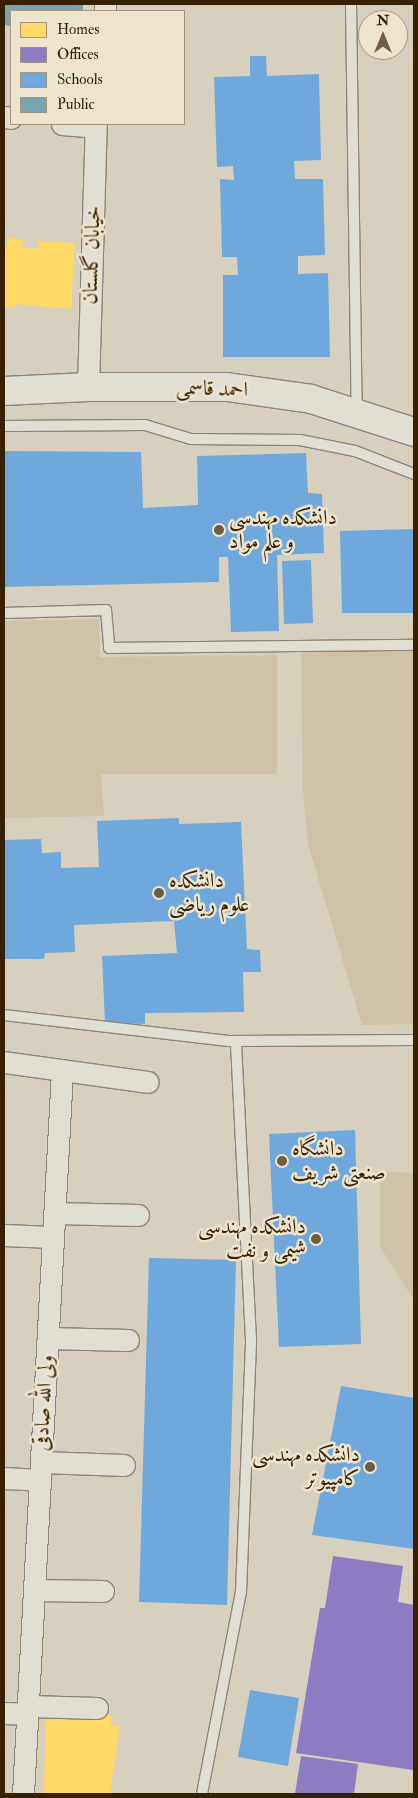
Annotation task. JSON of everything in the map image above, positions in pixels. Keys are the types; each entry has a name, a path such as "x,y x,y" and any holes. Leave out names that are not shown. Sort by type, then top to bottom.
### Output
{"street":[{"path":"79,125 96,126"},
{"name":"خیابان گلستان","path":"88,387 96,126"},
{"name":"احمد قاسمی","path":"4,391 88,387 245,389 290,393 414,432"},
{"path":"4,1062 148,1082"},
{"name":"ولی الله صادقی","path":"23,1794 62,1071"},
{"path":"55,1213 138,1215"},
{"path":"4,1235 53,1237"},
{"path":"48,1338 128,1340"},
{"path":"4,1478 41,1471 124,1465"},
{"path":"34,1590 103,1590"},
{"path":"4,1713 28,1710 96,1708"}],"lane":[{"path":"351,4 357,414"},
{"path":"4,426 145,426 191,439 300,440 355,451 414,474"},
{"path":"4,613 106,610 109,648 414,645"},
{"path":"4,1015 236,1041 414,1040"},
{"path":"202,1794 240,1592 251,1340 236,1041"}],"shaded area":[{"path":"99,619 100,657 277,655 277,774 101,774 104,816 4,818 4,621"},
{"path":"414,651 414,1024 362,1025 308,844 303,790 301,652"},
{"path":"380,1172 414,1173 414,1300 380,1247"}],"building: Homes":[{"path":"9,237 23,240 22,248 38,249 38,241 75,243 71,309 15,304 15,308 4,306 4,247 7,248"},
{"path":"46,1715 111,1715 111,1725 120,1726 110,1794 44,1794"}],"building: Offices":[{"path":"333,1556 403,1566 398,1602 414,1605 413,1770 296,1753 320,1608 325,1608"},
{"path":"301,1756 358,1764 354,1794 295,1794"}],"building: Schools":[{"path":"250,56 266,56 267,76 319,74 321,160 294,161 295,179 323,179 325,255 298,256 298,274 328,273 330,357 223,357 223,275 238,275 237,257 222,257 220,179 234,180 233,166 217,167 214,77 250,76"},
{"path":"4,451 141,452 143,508 198,505 197,456 306,453 308,493 322,494 324,553 277,555 279,631 231,632 228,557 219,557 219,582 4,587"},
{"path":"414,529 414,613 342,613 340,531"},
{"path":"311,560 313,623 284,624 282,561"},
{"path":"179,818 179,824 241,822 247,949 260,950 261,972 243,972 244,1012 145,1013 145,1024 105,1023 102,956 177,953 174,921 74,925 75,952 45,953 44,959 4,959 4,840 41,839 42,853 61,852 61,868 99,867 97,821"},
{"name":"دانشکده مهندسی شیمی و نفت","path":"355,1130 361,1344 279,1347 269,1134"},
{"path":"149,1258 236,1260 227,1605 139,1602"},
{"name":"دانشکده مهندسی کامپیوتر","path":"341,1386 414,1398 414,1549 312,1535"},
{"path":"250,1690 299,1698 288,1766 238,1757"}],"building: Public":[{"path":"4,4 83,4 83,10 10,10 10,26 4,25"}],"place":[{"name":"دانشکده مهندسی و علم مواد","path":"219,530"},
{"name":"دانشکده علوم ریاضی","path":"159,893"},
{"name":"دانشگاه صنعتی شریف","path":"282,1161"},
{"name":"دانشکده مهندسی شیمی و نفت","path":"316,1239"},
{"name":"دانشکده مهندسی کامپیوتر","path":"370,1467"}]}
